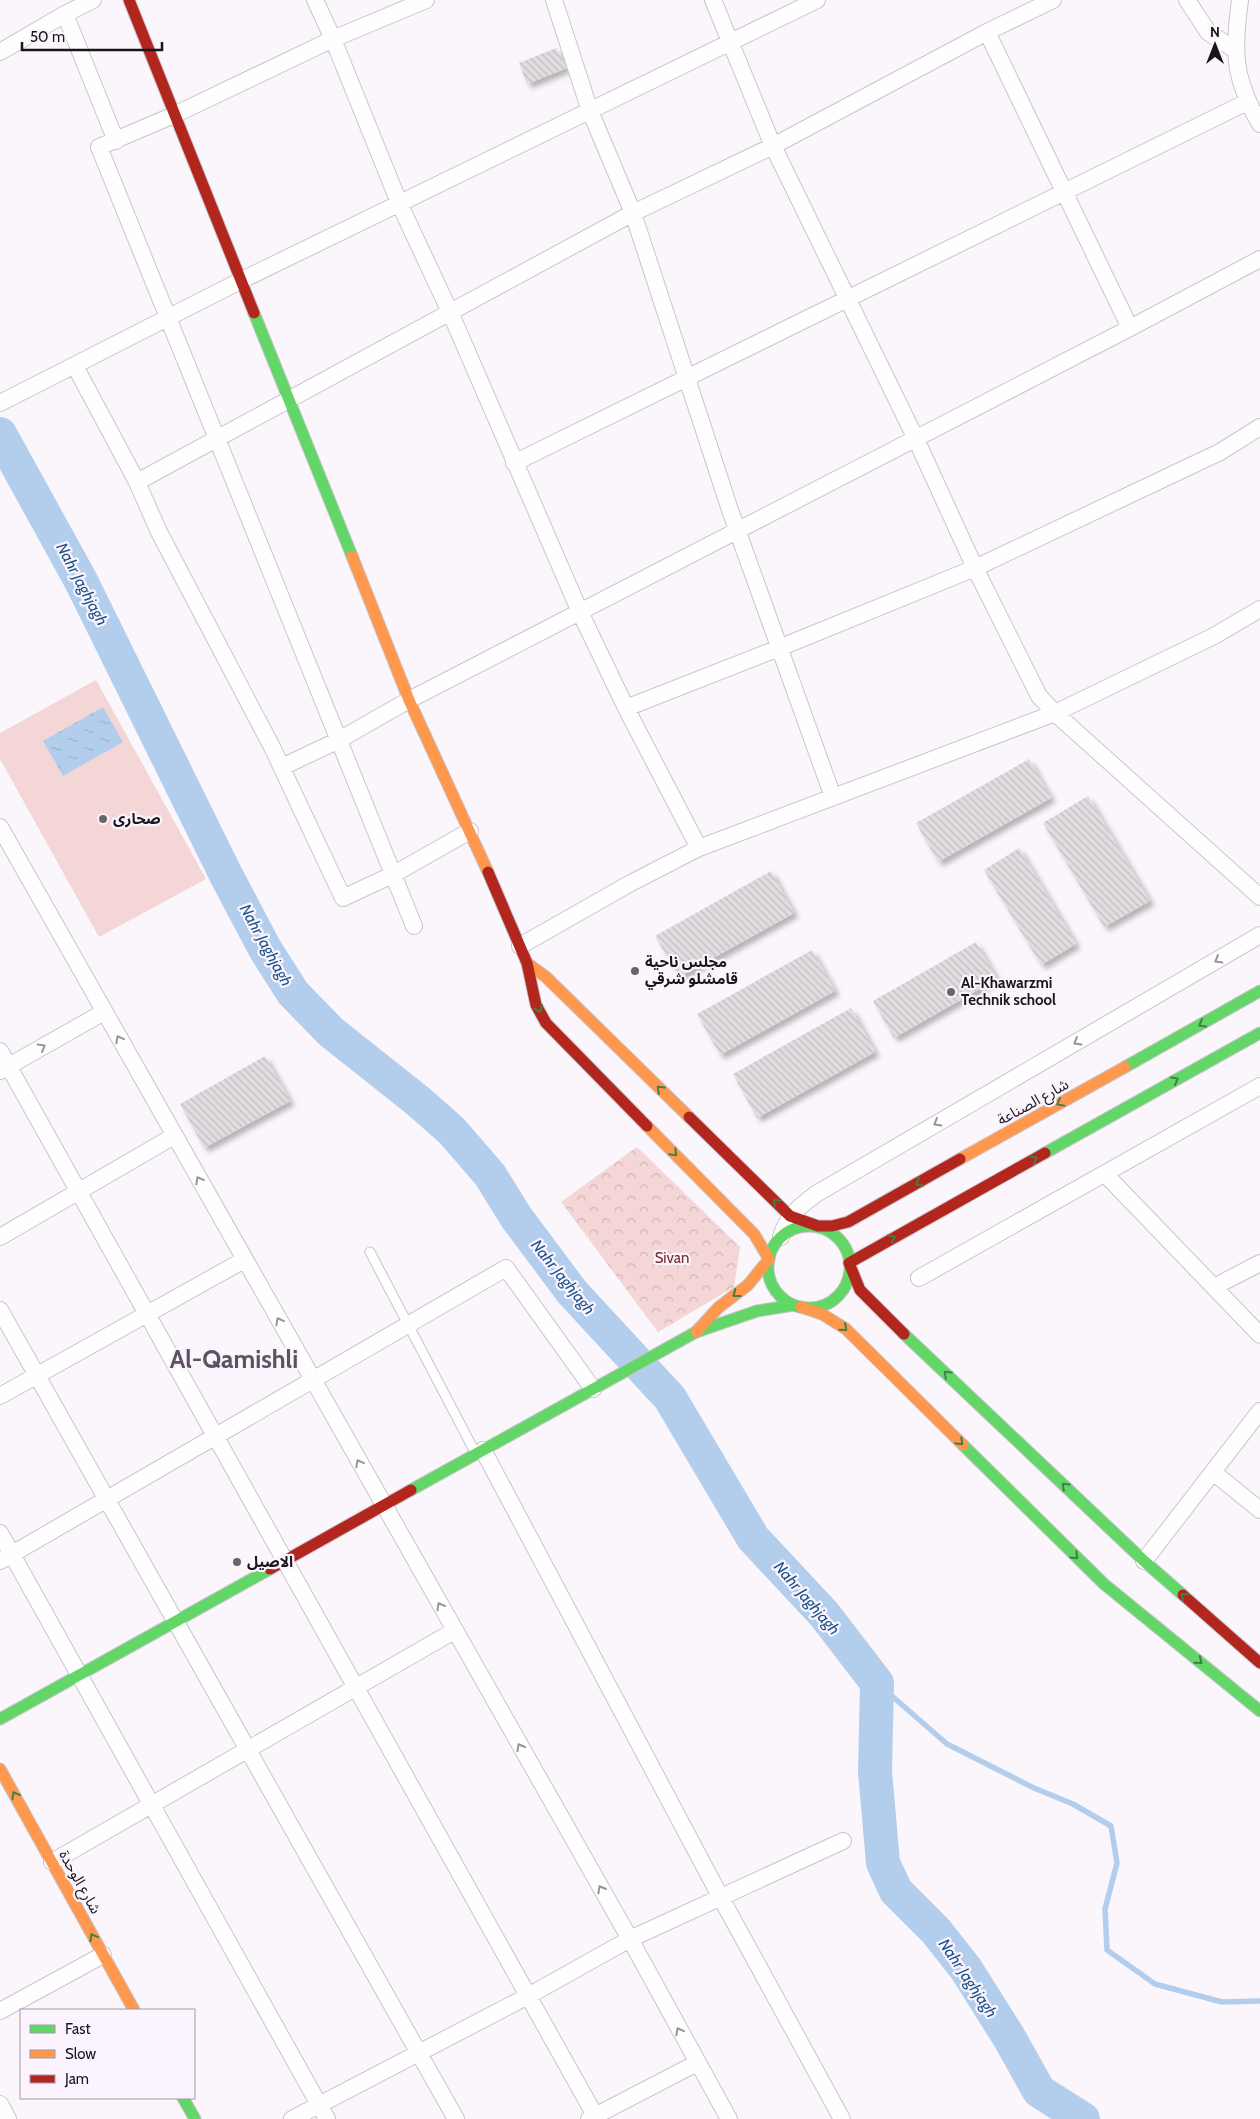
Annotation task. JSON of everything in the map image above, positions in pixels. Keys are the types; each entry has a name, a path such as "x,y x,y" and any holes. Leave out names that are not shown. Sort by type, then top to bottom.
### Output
{"street":[{"path":"0,52 65,14 94,0"},
{"path":"129,0 240,282 409,700 470,831 527,962 536,1005 546,1023 754,1234 769,1259"},
{"path":"315,0 333,39 400,205 450,312 580,612 626,708 699,848"},
{"path":"414,926 218,438 166,318 98,147 174,115 333,39 426,0"},
{"path":"554,0 590,111 633,213 738,531 833,797"},
{"path":"713,0 773,146 915,437 975,568 1039,696 1055,713 1260,898"},
{"path":"0,403 166,318 817,0"},
{"path":"137,482 633,213 773,146 987,32 1053,0"},
{"path":"1188,0 1208,32 1235,50"},
{"path":"1240,0 1235,50 1240,84 1247,102 1260,124"},
{"path":"65,14 116,141"},
{"path":"987,32 1130,328"},
{"path":"514,463 1247,102"},
{"path":"282,768 340,740 409,700 1260,259"},
{"path":"75,366 137,482 159,532 282,768 343,898 394,874 470,831"},
{"path":"626,708 975,568 1211,456 1260,428"},
{"path":"520,946 629,884 699,848 1055,713 1214,636 1260,609"},
{"path":"0,828 630,1939 729,2119"},
{"path":"1260,936 816,1194 790,1216 785,1224 781,1237 773,1247 769,1259 768,1272 775,1290 783,1299 822,1314 846,1329 1104,1584 1260,1711"},
{"path":"527,962 546,978 790,1216 829,1232 839,1240 846,1250 860,1290 870,1302 1144,1561 1260,1663"},
{"name":"شارع الصناعة","path":"817,1227 831,1227 848,1222 1260,991"},
{"path":"4,1068 104,1012"},
{"path":"849,1262 1260,1033"},
{"path":"0,1051 4,1068 78,1192 147,1314 528,1996 594,2118 697,2063"},
{"path":"919,1278 1260,1086"},
{"path":"0,1237 174,1136"},
{"path":"1105,1174 1260,1335"},
{"path":"781,1237 798,1228 817,1227"},
{"path":"696,1332 719,1307 756,1277 769,1259"},
{"path":"0,1396 244,1260"},
{"path":"0,1719 696,1332 760,1308 820,1306 836,1297 847,1281 849,1262"},
{"path":"1214,1287 1260,1263"},
{"path":"6,1557 506,1268 600,1386"},
{"path":"0,1310 456,2119"},
{"path":"1144,1561 1260,1411"},
{"path":"480,1452 842,2119"},
{"path":"1213,1472 1260,1510"},
{"path":"0,1532 6,1557 79,1675 323,2112"},
{"path":"52,1862 454,1631"},
{"name":"شارع الوحدة","path":"0,1769 52,1862 94,1959 133,2009"},
{"path":"292,2119 323,2112 418,2053 528,1996 630,1939 843,1841"},
{"path":"0,2012 94,1959"},
{"path":"184,2099 195,2119"},
{"path":"0,2104 8,2119"}],"lane":[{"path":"370,1252 408,1325 480,1452"}],"green space":[{"name":"صحارى","path":"96,680 206,879 99,937 0,759 0,733"},
{"name":"Sivan","path":"637,1147 740,1247 734,1287 658,1332 561,1202"}],"water":[{"path":"103,707 123,742 63,776 43,741"}],"building":[{"path":"556,48 567,68 527,84 519,63"},
{"path":"1029,759 1051,798 938,862 916,823"},
{"path":"1088,796 1150,901 1104,927 1043,823"},
{"path":"1019,848 1076,944 1041,965 984,870"},
{"path":"771,871 794,913 679,977 655,936"},
{"path":"976,942 997,979 894,1038 873,1001"},
{"path":"812,950 835,991 720,1055 697,1014"},
{"path":"851,1008 875,1052 757,1118 733,1074"},
{"path":"265,1056 290,1101 204,1148 180,1104"}],"waterway":[{"name":"Nahr Jaghjagh","path":"0,434 81,581 225,873 265,949 293,993 331,1032 418,1101 452,1131 490,1175 516,1217 572,1292 670,1398 753,1538 824,1614 877,1683 875,1772 883,1863 896,1891 936,1931 966,1969 1010,2039 1039,2091 1083,2119"},
{"path":"877,1683 947,1744 1034,1788 1073,1804 1111,1826 1117,1863 1105,1909 1107,1950 1155,1984 1222,2002 1260,2001"}],"traffic: fast":[{"path":"254,313 352,556"},
{"path":"1125,1067 1260,991"},
{"path":"1045,1153 1260,1033"},
{"path":"809,1226 825,1230 838,1238 846,1251 850,1267 846,1283 838,1296 825,1304 809,1308 793,1304 780,1296 772,1283 768,1267 772,1251 780,1238 793,1230 809,1226"},
{"path":"411,1490 696,1332 757,1311 794,1305"},
{"path":"904,1334 1144,1561 1183,1595"},
{"path":"963,1445 1104,1584 1260,1711"},
{"path":"0,1719 270,1569"},
{"path":"184,2099 195,2119"}],"traffic: slow":[{"path":"352,556 409,700 488,872"},
{"path":"527,963 546,977 689,1117"},
{"path":"960,1159 1125,1067"},
{"path":"647,1126 754,1234 769,1259 748,1285 719,1307 696,1332"},
{"path":"801,1307 822,1314 846,1329 963,1445"},
{"path":"0,1769 133,2009"}],"traffic: jam":[{"path":"129,0 254,313"},
{"path":"488,872 527,963 536,1005 546,1023 647,1126"},
{"path":"689,1117 790,1216 818,1226 832,1226 848,1222 960,1159"},
{"path":"904,1334 860,1290 849,1263 1045,1153"},
{"path":"270,1569 411,1490"},
{"path":"1183,1595 1260,1663"}],"place":[{"name":"صحارى","path":"103,819"},
{"name":"مجلس ناحية قامشلو شرقي","path":"635,971"},
{"name":"Al-Khawarzmi Technik school","path":"951,992"},
{"name":"الاصيل","path":"237,1562"}],"district":[{"name":"Al-Qamishli","path":"234,1359"}]}
